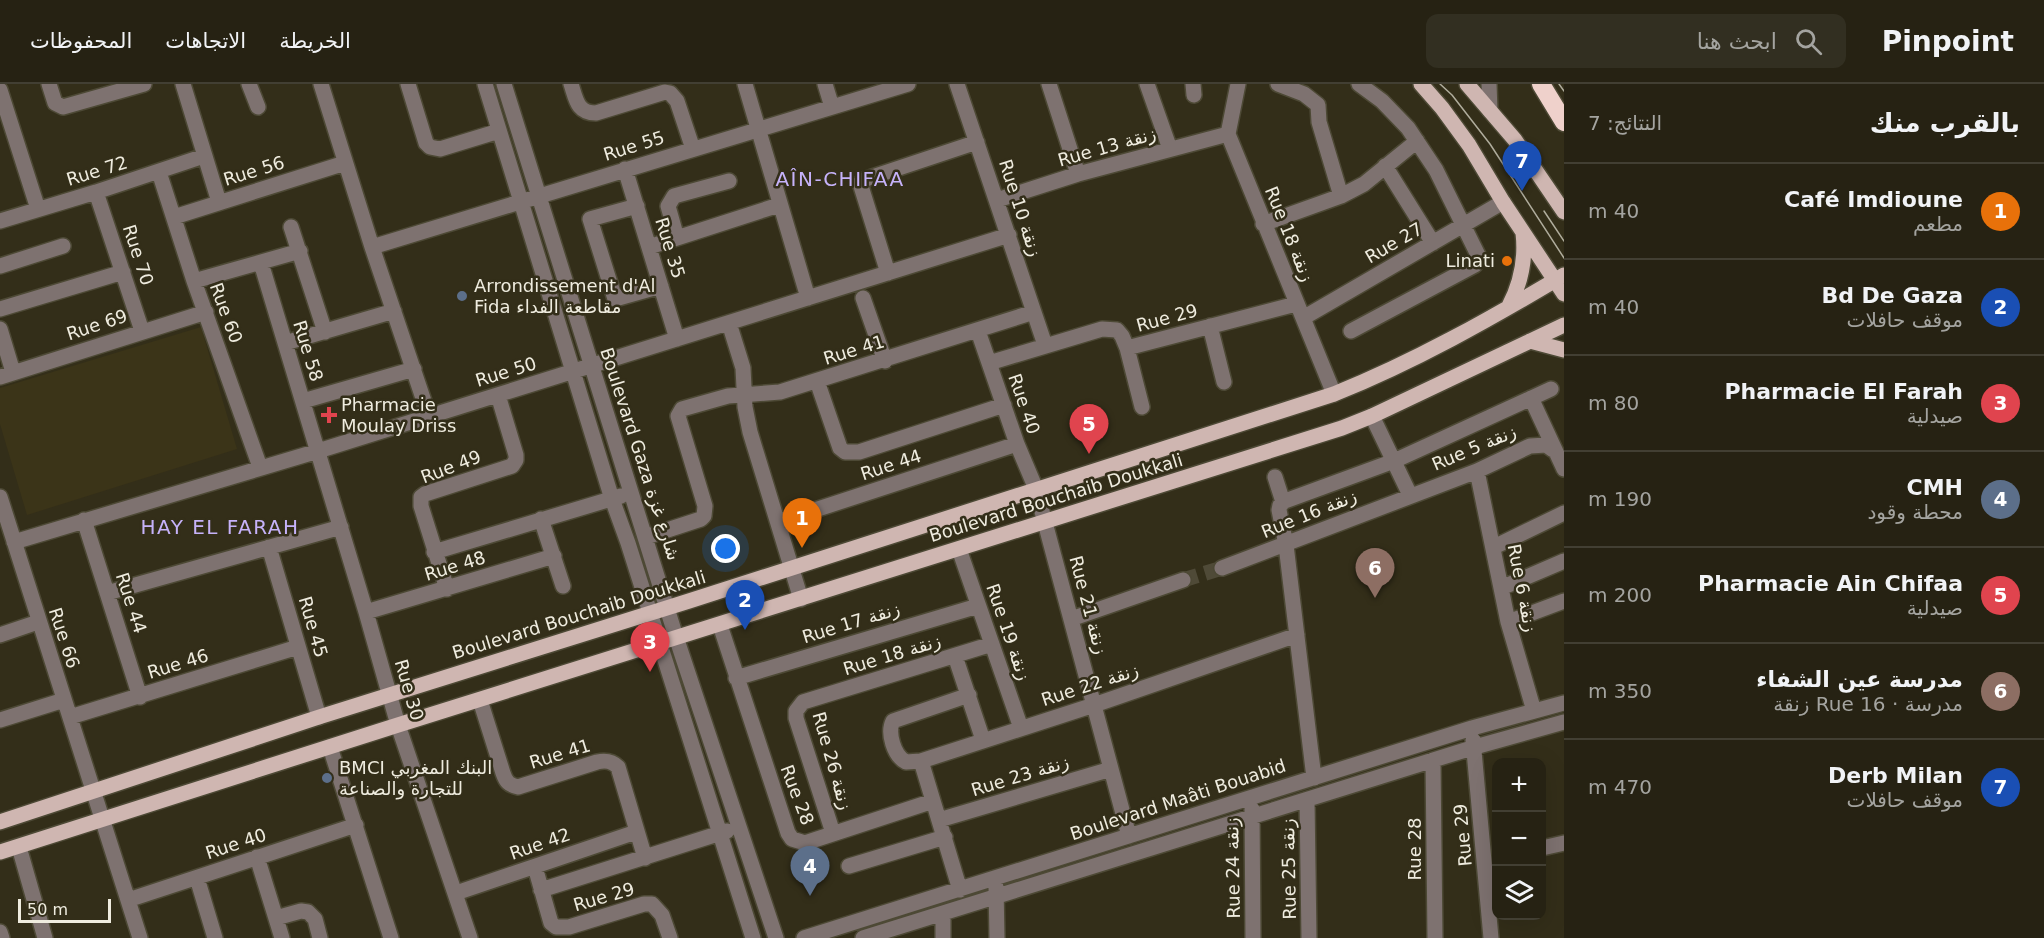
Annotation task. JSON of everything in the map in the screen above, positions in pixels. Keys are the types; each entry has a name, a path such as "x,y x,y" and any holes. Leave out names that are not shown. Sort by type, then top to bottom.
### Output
{"highway":[{"path":"1541,84 1564,122"}],"main road":[{"path":"1421,84 1442,108 1522,230 1560,278 1564,294"},
{"path":"1467,84 1515,140 1564,213"},
{"path":"1509,306 1522,272 1524,251 1522,230"},
{"name":"Boulevard Bouchaib Doukkali","path":"0,822 319,717 1334,394 1371,379 1438,346 1560,278"},
{"name":"Boulevard Bouchaib Doukkali","path":"0,852 1342,428 1564,325"},
{"path":"1530,341 1564,350"}],"street":[{"path":"49,84 55,103 63,107 144,84"},
{"path":"183,84 219,202"},
{"path":"249,84 258,107"},
{"path":"321,84 372,247 429,416"},
{"path":"408,84 426,143 430,147 440,149 499,131"},
{"name":"Boulevard Gaza شارع غزة","path":"485,84 612,499 753,938"},
{"name":"Boulevard Gaza شارع غزة","path":"504,84 676,638 776,938"},
{"path":"571,84 577,105 587,113 596,113 643,91 665,92 674,96 693,149"},
{"path":"745,84 808,298"},
{"path":"825,84 832,107"},
{"name":"Rue 55","path":"372,247 908,84"},
{"name":"Rue 10 زنقة","path":"957,84 1045,345"},
{"path":"1049,84 1078,174"},
{"path":"1147,84 1170,149"},
{"path":"1228,134 1238,84"},
{"path":"1278,84 1298,91 1316,102 1319,109 1319,122 1341,196"},
{"path":"1351,331 1476,264 1479,255 1436,170 1417,141 1395,114 1359,84"},
{"path":"1489,84 1491,111"},
{"path":"0,90 38,209"},
{"name":"Rue 13 زنقة","path":"997,201 1078,174 1228,134"},
{"name":"Rue 18 زنقة","path":"1228,134 1334,394"},
{"path":"1263,224 1341,196 1364,184 1417,141"},
{"path":"888,273 860,183 863,180 977,142"},
{"name":"Rue 72","path":"0,221 204,156"},
{"name":"Rue 56","path":"174,217 345,163"},
{"path":"1385,166 1433,243"},
{"name":"Rue 35","path":"626,169 677,339"},
{"name":"Rue 60","path":"159,172 194,281 261,467"},
{"path":"677,238 668,206 674,196 729,181"},
{"name":"Rue 70","path":"96,192 142,331"},
{"name":"Rue 27","path":"1299,311 1433,243 1503,202"},
{"path":"649,247 779,204"},
{"path":"637,206 590,219 615,299 661,286"},
{"path":"291,227 326,332"},
{"name":"Rue 50","path":"14,542 318,451 1009,235"},
{"path":"0,266 63,246"},
{"path":"194,281 300,250"},
{"name":"Rue 58","path":"261,262 318,451"},
{"path":"0,309 123,272"},
{"path":"863,298 885,360"},
{"path":"285,343 394,311"},
{"name":"Rue 29","path":"989,363 1110,328 1117,330 1127,348 1210,326 1299,311"},
{"name":"Rue 69","path":"6,374 206,312"},
{"name":"Rue 41","path":"646,537 704,516 705,506 678,416 682,409 728,396 780,392 1034,312"},
{"path":"729,323 743,368 743,394 750,432 801,599"},
{"path":"1210,326 1224,382"},
{"path":"0,329 6,374"},
{"name":"Rue 40","path":"978,331 1017,444 1036,489"},
{"path":"1127,348 1142,407"},
{"path":"303,401 414,369"},
{"name":"Rue 44","path":"817,381 840,448 845,452 859,452 1004,405"},
{"path":"1314,778 1286,545 1279,510 1283,502 1394,461 1551,389"},
{"name":"Rue 49","path":"447,588 421,506 421,496 512,466 516,460 498,395"},
{"path":"1531,398 1564,469"},
{"path":"1372,416 1410,495"},
{"name":"Rue 44","path":"778,522 1017,444"},
{"name":"Rue 5 زنقة","path":"1410,495 1477,471 1530,446 1546,445 1554,450"},
{"name":"Rue 30","path":"318,451 398,725 470,938"},
{"name":"Rue 6 زنقة","path":"1477,471 1508,622 1534,711"},
{"path":"1275,477 1283,502"},
{"name":"Rue 21 زنقة","path":"1036,489 1129,836"},
{"name":"Rue 48","path":"434,552 631,493"},
{"name":"Rue 16 زنقة","path":"1222,568 1410,495"},
{"name":"Rue 66","path":"0,497 140,938"},
{"path":"1494,547 1564,513"},
{"path":"541,519 563,586"},
{"name":"Rue 44","path":"84,520 140,697"},
{"path":"107,593 341,527"},
{"name":"Rue 45","path":"269,547 319,717"},
{"name":"Rue 19 زنقة","path":"959,549 1021,728"},
{"name":"Rue 48","path":"366,612 554,556"},
{"path":"1501,588 1564,561"},
{"path":"1071,619 1183,580"},
{"path":"1508,622 1564,601"},
{"name":"Rue 17 زنقة","path":"736,678 978,606"},
{"path":"0,635 38,622"},
{"name":"Rue 28","path":"720,625 788,833 792,839 806,843 933,801"},
{"name":"Rue 22 زنقة","path":"969,695 893,721 890,732 897,755 906,762 921,760 1094,705 1297,635"},
{"name":"Rue 18 زنقة","path":"803,702 992,645"},
{"name":"Rue 46","path":"70,717 298,648"},
{"path":"955,656 983,740"},
{"path":"0,720 64,700"},
{"name":"Rue 41","path":"480,700 506,782 511,786 518,787 597,762 611,761 618,767 645,858"},
{"name":"Rue 26 زنقة","path":"803,702 796,711 796,718 833,833"},
{"name":"Boulevard Maâti Bouabid","path":"804,938 1472,728 1564,703"},
{"name":"Boulevard Maâti Bouabid","path":"864,938 1474,747 1564,722"},
{"name":"Rue 29","path":"1472,728 1491,858 1491,938"},
{"path":"330,747 391,938"},
{"path":"921,760 960,890"},
{"name":"Rue 28","path":"1433,760 1435,938"},
{"name":"Rue 23 زنقة","path":"939,820 1111,769"},
{"name":"Rue 24 زنقة","path":"1252,798 1253,938"},
{"name":"Rue 25 زنقة","path":"1307,800 1309,938"},
{"name":"Rue 40","path":"128,900 356,825"},
{"path":"542,890 738,826"},
{"name":"Rue 42","path":"456,893 636,832"},
{"path":"849,866 945,837"},
{"path":"1546,847 1564,843"},
{"path":"19,847 45,938"},
{"path":"257,857 282,938"},
{"name":"Rue 29","path":"535,867 550,922 556,927 569,927 644,904 652,904 662,915 670,938"},
{"path":"196,878 215,938"},
{"path":"996,878 997,938"},
{"path":"276,918 301,911 308,912 315,918 320,938"},
{"path":"943,914 943,938"},
{"path":"0,932 2,938"}],"shaded area":[{"path":"201,327 237,449 27,515 0,424 0,388"}],"tunnel":[{"path":"1183,580 1222,568"}],"tram line":[{"path":"1440,84 1452,95 1490,144 1564,258"},
{"path":"1559,84 1564,91"},
{"path":"1544,211 1564,241"}],"place":[{"name":"Derb Milan","path":"1522,191"},
{"name":"Linati","path":"1507,261"},
{"name":"Arrondissement d'Al Fida مقاطعة الفداء","path":"462,296"},
{"name":"Pharmacie Moulay Driss","path":"329,415"},
{"name":"Pharmacie Ain Chifaa","path":"1089,454"},
{"name":"Café Imdioune","path":"802,548"},
{"name":"مدرسة عين الشفاء","path":"1375,598"},
{"name":"Bd De Gaza","path":"745,630"},
{"name":"Pharmacie El Farah","path":"650,672"},
{"name":"BMCI البنك المغربي للتجارة والصناعة","path":"327,778"},
{"name":"CMH","path":"810,896"}],"district":[{"name":"AÎN-CHIFAA","path":"840,179"},
{"name":"HAY EL FARAH","path":"220,527"}]}
